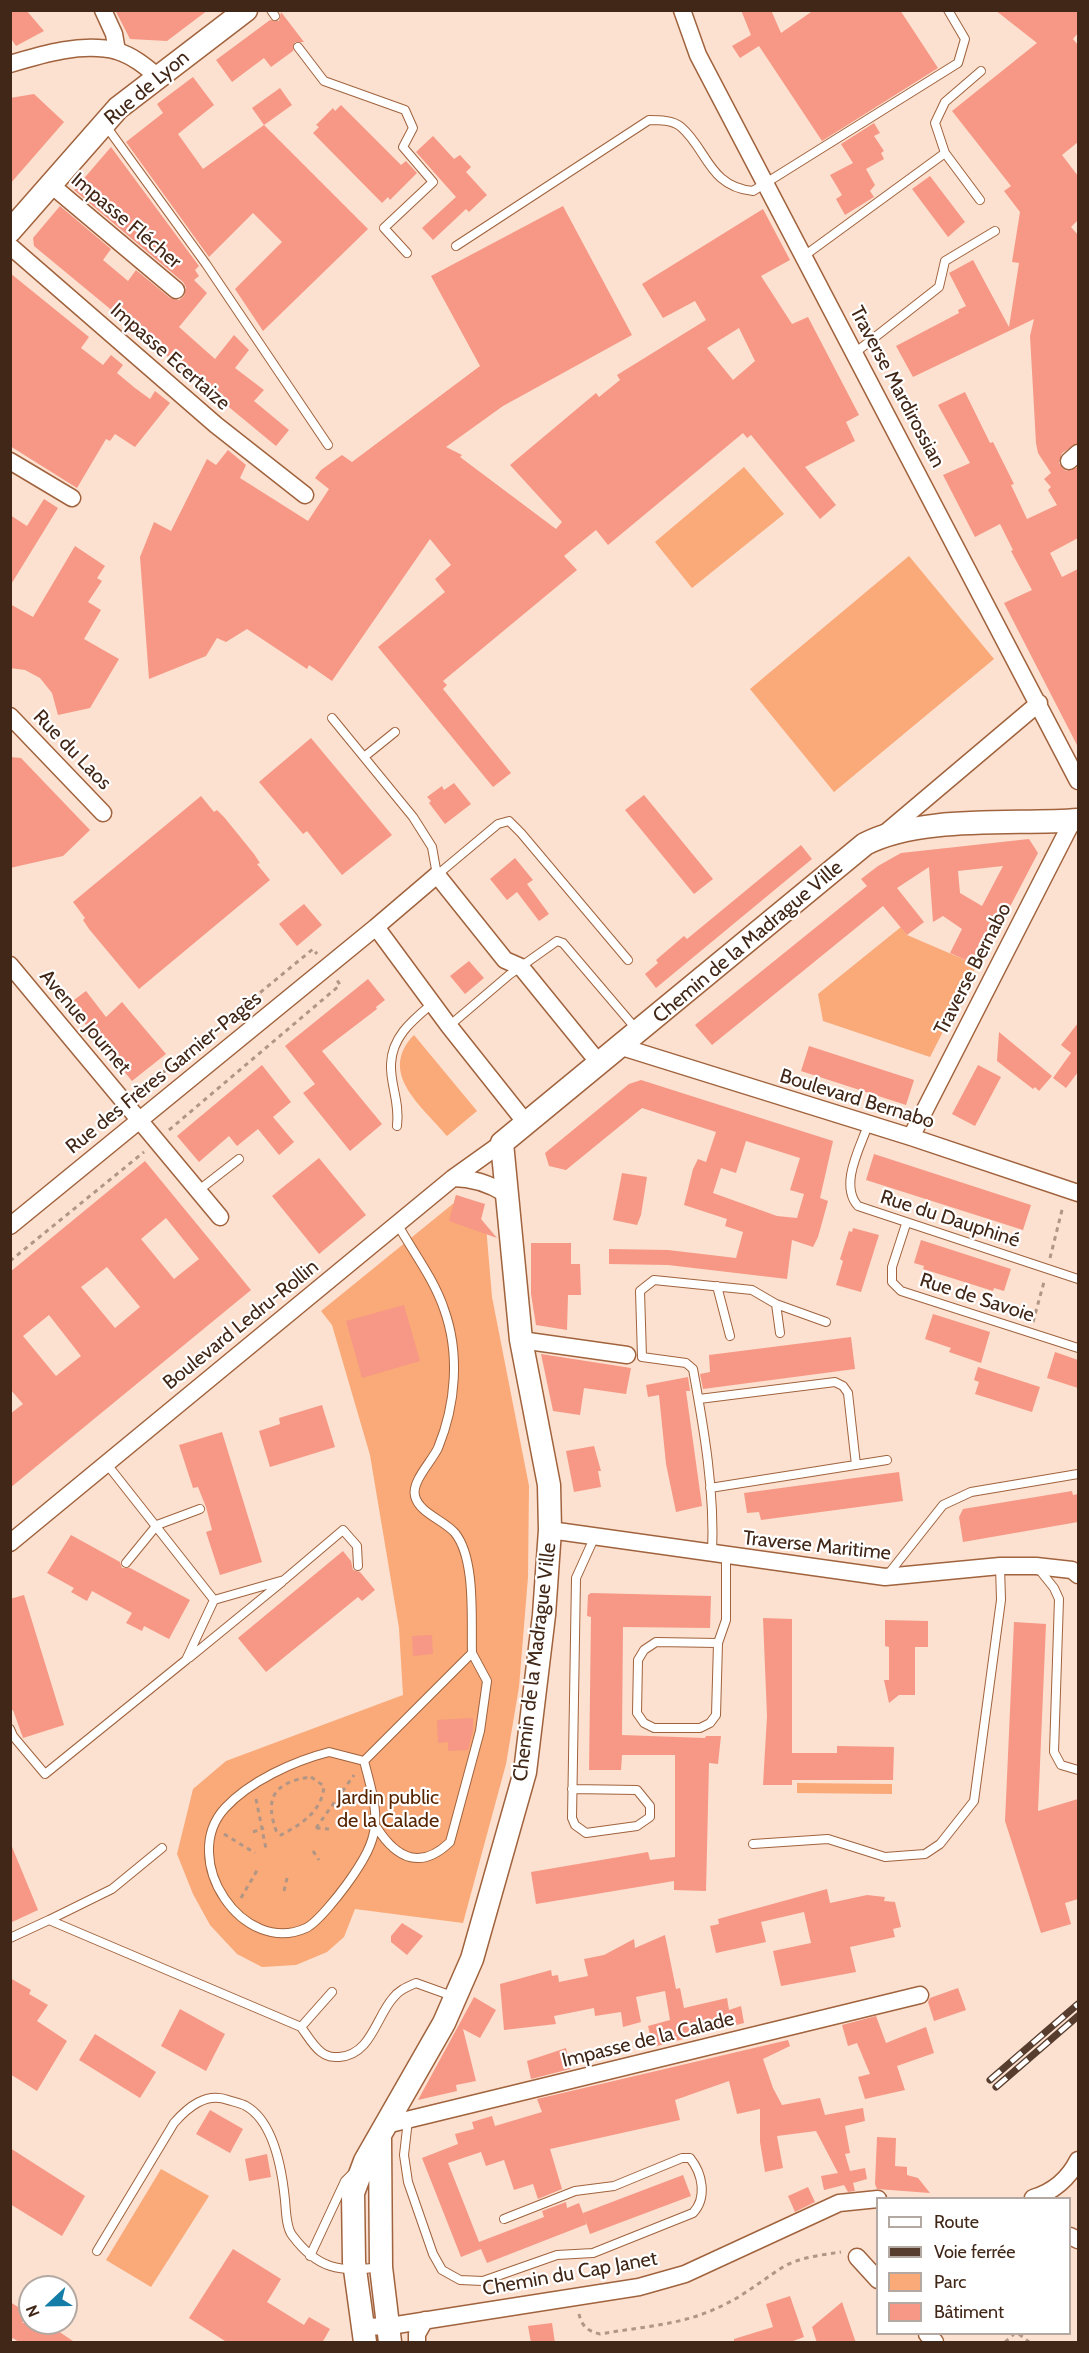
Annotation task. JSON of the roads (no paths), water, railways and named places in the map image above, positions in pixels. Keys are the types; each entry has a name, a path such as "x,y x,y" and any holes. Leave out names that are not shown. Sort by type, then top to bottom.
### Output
{"street":[{"path":"103,10 114,34 117,51"},
{"name":"Rue de Lyon","path":"10,231 104,123 157,76 246,10"},
{"name":"Traverse Mardirossian","path":"682,10 698,55 856,352 1078,781"},
{"path":"10,64 62,51 117,51 136,60 157,76"},
{"name":"Impasse Flécher","path":"50,184 176,290"},
{"name":"Impasse Ecertaize","path":"10,246 216,425 305,495"},
{"path":"10,461 72,498"},
{"path":"882,836 1039,704"},
{"name":"Rue du Laos","path":"10,716 103,813"},
{"name":"Chemin de la Madrague Ville","path":"364,2335 355,2271 353,2193 365,2161 391,2128 472,1959 525,1772 544,1616 550,1530 549,1485 521,1340 502,1143 599,1063 622,1047 865,844 882,836 938,827 1076,820"},
{"name":"Traverse Bernabo","path":"911,1137 1076,820"},
{"path":"437,875 505,960 521,967 599,1063"},
{"name":"Rue des Frères Garnier-Pagès","path":"10,1226 437,875"},
{"path":"376,927 449,1026 526,1123"},
{"name":"Avenue Journet","path":"10,965 220,1217"},
{"name":"Boulevard Bernabo","path":"622,1047 911,1137 1073,1192"},
{"name":"Boulevard Ledru-Rollin","path":"10,1543 453,1178 502,1143"},
{"path":"453,1178 467,1178 492,1185 506,1194"},
{"path":"521,1340 634,1356"},
{"name":"Traverse Maritime","path":"550,1530 885,1577 1000,1566 1036,1566 1072,1570 1078,1575"},
{"name":"Impasse de la Calade","path":"391,2128 920,1995"},
{"path":"390,2334 381,2267 391,2128"},
{"path":"1037,2197 1056,2187 1072,2172 1078,2160"},
{"name":"Chemin du Cap Janet","path":"364,2335 390,2334 425,2320 639,2287 685,2274 839,2203 876,2199"},
{"path":"857,2257 876,2278"},
{"path":"417,2343 417,2334 425,2320"}],"lane":[{"path":"456,246 649,120 665,121 680,126 711,167 736,190 753,191 958,63 965,39 948,10"},
{"path":"298,47 324,81 405,110 413,128 404,147 433,182 384,228 407,253"},
{"path":"980,200 945,153 935,123 945,102 981,71"},
{"path":"104,123 206,264 328,445"},
{"path":"804,256 945,153"},
{"path":"856,352 939,287 945,261 995,231"},
{"path":"332,718 413,817 432,847 437,875 498,824 508,821 521,833 628,960"},
{"path":"364,757 395,732"},
{"path":"449,1026 552,942 563,943 639,1032"},
{"path":"397,1126 399,1108 390,1065 394,1048 406,1026 433,1003"},
{"name":"Rue du Dauphiné","path":"868,1125 852,1171 850,1186 853,1200 858,1206 906,1224 1078,1279"},
{"path":"199,1190 239,1159"},
{"name":"Rue de Savoie","path":"906,1224 892,1267 892,1282 901,1291 1078,1348"},
{"path":"364,1761 373,1793 377,1828 388,1845 411,1858 426,1859 450,1842 480,1731 487,1682 472,1653 469,1575 463,1544 454,1531 422,1507 415,1497 415,1488 433,1459 446,1423 455,1365 452,1336 444,1308 434,1286 398,1225"},
{"path":"718,1643 656,1642 644,1650 638,1660 637,1713 644,1723 654,1728 700,1728 710,1723 716,1715 718,1643 726,1620 699,1399 693,1369 686,1363 634,1356 640,1291 654,1280 752,1290 776,1304 826,1322"},
{"path":"717,1286 730,1336"},
{"path":"776,1304 780,1333"},
{"path":"699,1399 835,1382 843,1386 848,1393 856,1465"},
{"path":"710,1488 887,1460"},
{"path":"106,1463 157,1525 213,1600"},
{"path":"885,1577 943,1505 971,1492 1078,1474"},
{"path":"126,1563 157,1525 200,1509"},
{"path":"11,1726 13,1736 45,1774 343,1530 357,1546 358,1566"},
{"path":"572,1789 637,1790 650,1806 650,1817 637,1826 586,1833 572,1818 572,1789 576,1578 595,1536"},
{"path":"753,1844 828,1839 885,1857 925,1854 940,1844 974,1801 1000,1600 1000,1566"},
{"path":"1036,1566 1054,1588 1059,1599 1054,1752 1061,1765 1078,1770"},
{"path":"213,1600 284,1580"},
{"path":"186,1660 213,1600"},
{"path":"364,1761 472,1653"},
{"path":"364,1761 329,1752 310,1757 252,1786 224,1809 212,1835 209,1866 220,1893 233,1912 276,1933 307,1928 341,1893 365,1859 377,1828"},
{"path":"10,1938 112,1888 162,1848"},
{"path":"49,1920 301,2027 322,2053 330,2057 345,2056 361,2047 375,2030 392,1999 403,1988 416,1983 455,1997"},
{"path":"301,2027 332,1992"},
{"path":"97,2251 174,2123 190,2105 219,2097 247,2106 268,2131 282,2168 290,2233 310,2256 330,2268 355,2271 381,2267"},
{"path":"391,2128 404,2155 408,2182 433,2254 442,2270 460,2280 483,2281 557,2255 593,2253 693,2213 701,2205 703,2190 697,2166 690,2158 682,2158 614,2186 575,2191 504,2219"},
{"path":"310,2256 345,2181 365,2161"}],"railway":[{"path":"990,2080 1078,2004"},
{"path":"996,2087 1078,2016"}],"park label":[{"name":"Jardin public de la Calade","path":"388,1810"}]}
